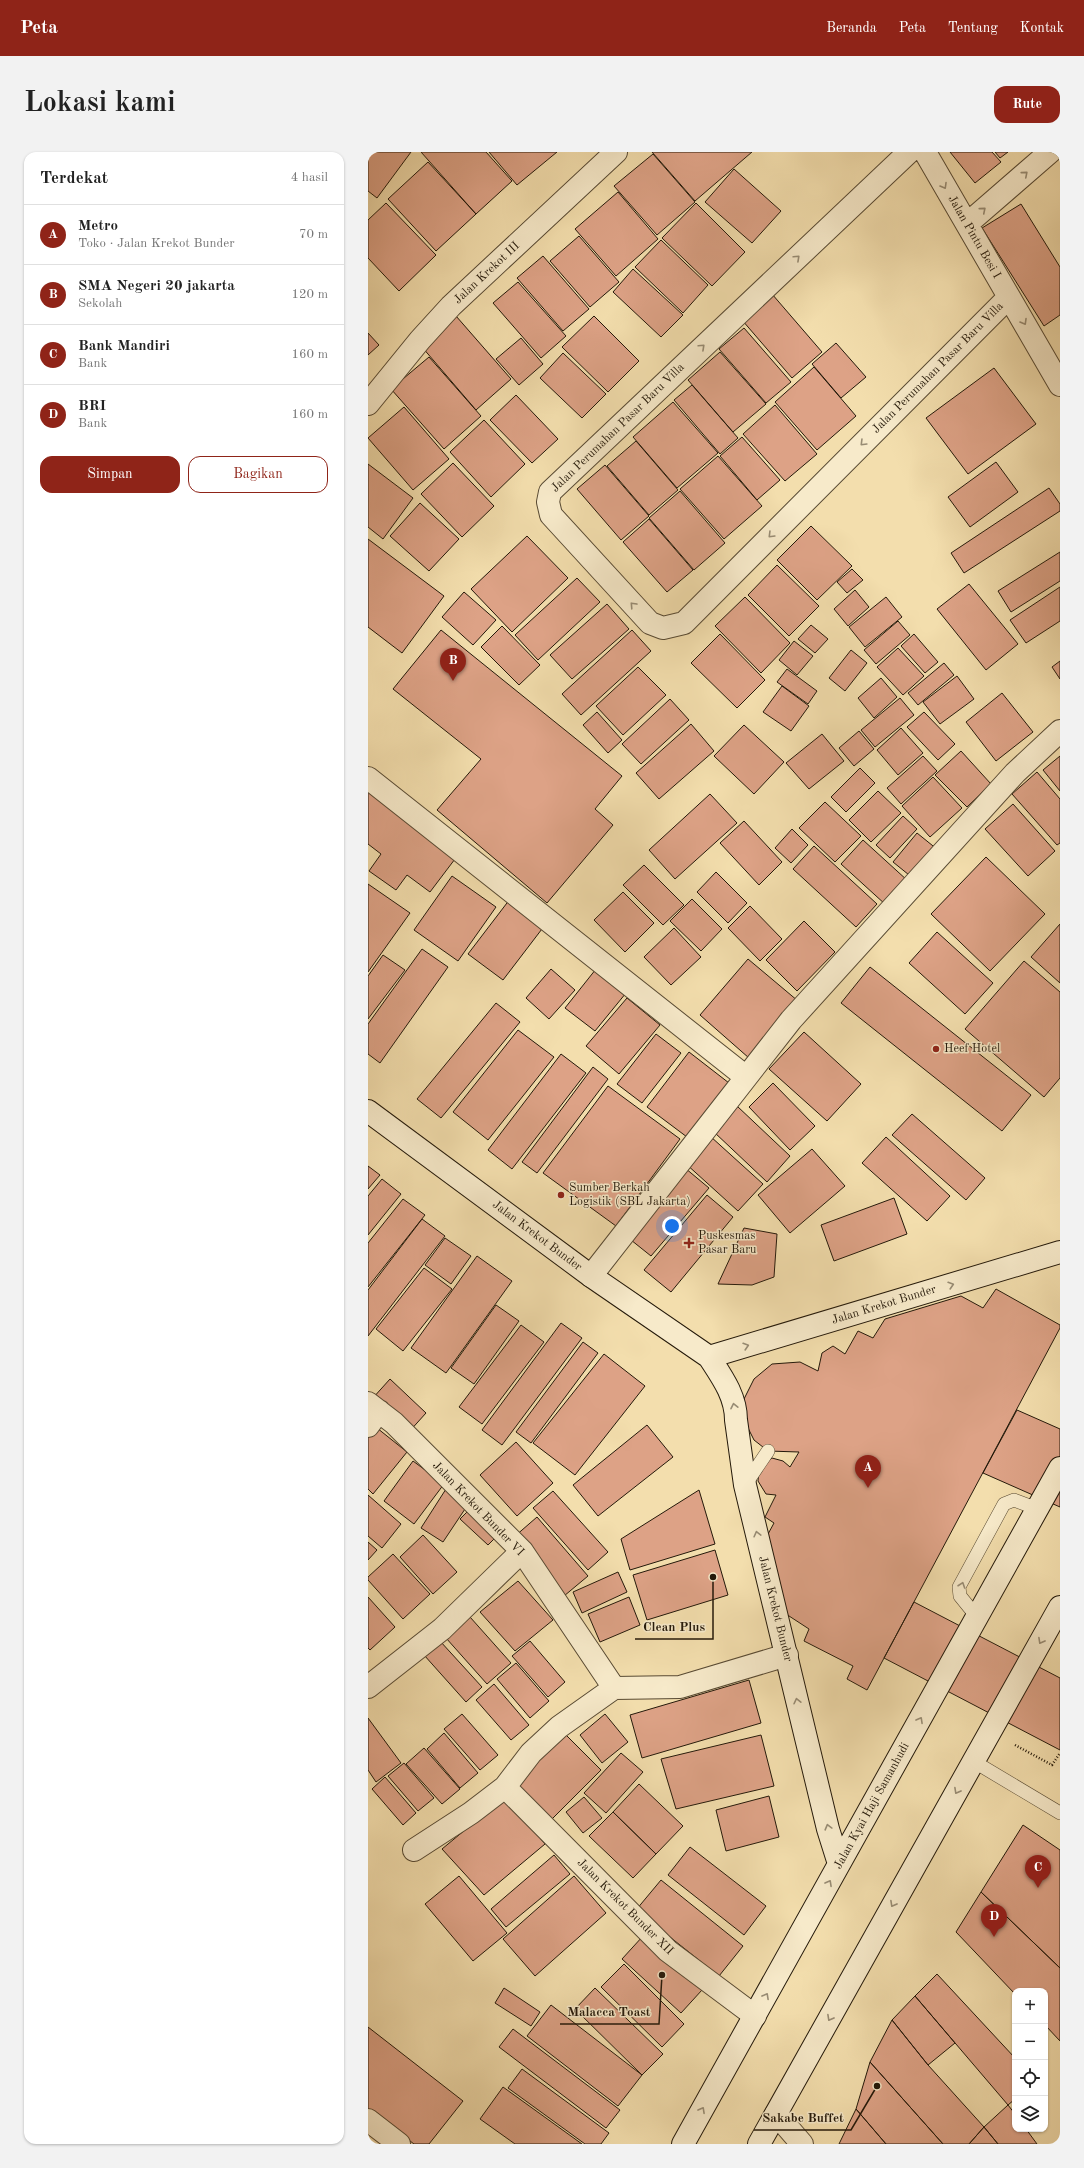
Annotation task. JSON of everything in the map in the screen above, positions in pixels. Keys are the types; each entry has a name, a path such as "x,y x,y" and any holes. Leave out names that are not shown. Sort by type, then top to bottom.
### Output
{"street":[{"name":"Jalan Krekot III","path":"368,404 420,340 451,306 616,152"},
{"name":"Jalan Perumahan Pasar Baru Villa","path":"908,152 550,492 548,502 551,515 650,623 663,628 684,623 1009,296"},
{"name":"Jalan Pintu Besi I","path":"925,152 1060,385"},
{"path":"966,224 1050,152"},
{"path":"591,1276 791,1020 1015,773 1060,731"},
{"path":"368,778 746,1077"},
{"name":"Jalan Krekot Bunder","path":"368,1111 591,1276 709,1357 727,1385 736,1409 736,1420 745,1485 828,1829 840,1864"},
{"name":"Jalan Krekot Bunder","path":"709,1357 1060,1252"},
{"name":"Jalan Krekot Bunder VI","path":"372,1414 394,1423 522,1551 614,1688"},
{"name":"Jalan Kyai Haji Samanhudi","path":"683,2144 1060,1468"},
{"path":"368,1687 442,1628 522,1551"},
{"path":"759,2144 1060,1607"},
{"path":"414,1850 470,1813 505,1787 536,1748 559,1727 614,1688 680,1687 786,1654"},
{"name":"Jalan Krekot Bunder XII","path":"505,1787 668,1951 755,2016"},
{"path":"776,2114 802,2144"},
{"path":"368,2120 399,2144"}],"lane":[{"path":"745,1485 768,1452"},
{"path":"977,1617 960,1596 959,1587 1004,1504 1014,1500 1038,1508"},
{"path":"973,1761 1060,1814"}],"path":[{"path":"990,1732 1052,1766 1060,1753"}],"building":[{"path":"368,152 411,152 377,198 368,191"},
{"path":"421,152 486,152 512,181 476,214"},
{"path":"489,152 557,152 517,185"},
{"path":"652,152 752,152 695,201"},
{"path":"950,152 992,152 1001,162 975,183"},
{"path":"995,152 1008,152 1000,158"},
{"path":"653,154 695,202 657,235 614,186"},
{"path":"428,162 476,214 436,251 388,199"},
{"path":"734,169 781,211 752,243 705,202"},
{"path":"618,192 658,239 616,276 575,229"},
{"path":"386,203 436,255 399,291 368,258 368,220"},
{"path":"696,203 745,252 712,286 662,238"},
{"path":"1021,204 1060,267 1060,315 1044,326 982,228"},
{"path":"579,236 619,282 590,307 550,261"},
{"path":"661,240 708,285 683,313 635,267"},
{"path":"543,256 589,309 563,331 517,278"},
{"path":"633,269 683,315 661,337 613,292"},
{"path":"518,282 566,336 541,358 493,303"},
{"path":"772,294 822,352 792,378 742,320"},
{"path":"456,316 511,379 476,410 422,347"},
{"path":"594,316 639,361 608,392 562,347"},
{"path":"744,328 791,382 766,403 719,349"},
{"path":"368,333 379,345 368,355"},
{"path":"521,338 543,364 519,385 496,359"},
{"path":"836,343 866,377 841,398 812,364"},
{"path":"720,352 766,404 733,432 688,380"},
{"path":"563,353 606,394 582,418 540,378"},
{"path":"429,357 481,416 444,449 391,389"},
{"path":"814,367 856,416 817,450 775,402"},
{"path":"994,368 1036,424 968,474 926,418"},
{"path":"692,385 738,438 720,454 674,400"},
{"path":"516,395 558,439 532,463 490,420"},
{"path":"673,402 718,453 677,488 633,437"},
{"path":"775,405 817,454 785,481 743,434"},
{"path":"404,407 449,459 413,490 368,438"},
{"path":"484,420 525,464 491,497 450,452"},
{"path":"742,437 780,480 757,500 720,456"},
{"path":"636,441 678,490 649,515 607,466"},
{"path":"718,456 762,506 724,539 680,489"},
{"path":"996,462 1018,492 970,527 948,497"},
{"path":"453,463 494,506 462,537 421,494"},
{"path":"368,464 413,498 383,539 368,527"},
{"path":"605,465 649,516 621,540 577,489"},
{"path":"1049,488 1060,504 1060,511 964,573 951,553"},
{"path":"680,491 725,543 694,570 649,518"},
{"path":"420,503 459,539 429,571 390,536"},
{"path":"649,519 693,570 667,592 623,542"},
{"path":"811,526 852,566 817,600 777,560"},
{"path":"527,536 568,578 512,632 471,589"},
{"path":"368,539 444,596 402,653 368,627"},
{"path":"1060,552 1060,581 1011,612 998,591"},
{"path":"777,565 819,606 789,636 748,595"},
{"path":"852,569 863,580 847,593 837,582"},
{"path":"577,578 600,602 538,660 515,635"},
{"path":"969,584 1018,644 986,670 937,609"},
{"path":"1060,587 1060,621 1026,643 1010,620"},
{"path":"855,590 869,607 848,626 834,609"},
{"path":"464,592 496,620 473,645 442,617"},
{"path":"745,597 790,643 761,673 715,626"},
{"path":"886,597 902,617 865,647 849,627"},
{"path":"607,604 629,629 572,679 550,655"},
{"path":"898,621 910,635 876,664 864,650"},
{"path":"811,625 828,639 815,653 798,639"},
{"path":"502,626 540,665 519,685 481,647"},
{"path":"441,630 622,776 595,809 613,825 547,903 437,810 481,759 393,689"},
{"path":"632,630 651,651 581,715 562,694"},
{"path":"720,634 765,680 737,708 691,663"},
{"path":"914,634 938,662 925,673 901,646"},
{"path":"794,641 813,656 797,675 779,660"},
{"path":"898,648 924,676 903,695 877,667"},
{"path":"851,650 867,663 845,691 829,678"},
{"path":"1060,661 1060,679 1052,667"},
{"path":"944,663 954,675 918,705 908,693"},
{"path":"638,667 666,695 623,735 596,706"},
{"path":"787,669 817,691 808,704 777,682"},
{"path":"957,676 974,699 940,724 923,702"},
{"path":"881,678 897,697 874,718 858,698"},
{"path":"782,686 809,706 791,731 763,712"},
{"path":"1002,693 1033,732 996,761 966,722"},
{"path":"900,698 914,715 875,747 861,730"},
{"path":"670,699 689,720 641,764 622,744"},
{"path":"597,712 622,740 608,753 583,725"},
{"path":"924,712 955,744 938,760 907,727"},
{"path":"691,724 714,751 659,799 636,773"},
{"path":"744,725 784,762 754,794 714,756"},
{"path":"901,728 923,753 898,775 877,750"},
{"path":"859,731 874,749 854,766 839,748"},
{"path":"822,734 844,761 809,789 786,763"},
{"path":"961,751 991,784 967,807 935,775"},
{"path":"923,756 937,771 901,804 887,788"},
{"path":"1060,756 1060,791 1043,770"},
{"path":"860,768 875,783 846,812 831,797"},
{"path":"1037,772 1060,799 1060,843 1057,845 1012,794"},
{"path":"933,777 962,808 930,837 902,806"},
{"path":"368,786 458,855 430,892 407,875 396,890 369,871 381,854 368,844"},
{"path":"878,791 901,813 871,842 849,820"},
{"path":"710,794 737,823 675,879 649,850"},
{"path":"825,802 861,836 835,862 799,828"},
{"path":"1013,804 1055,851 1028,876 985,829"},
{"path":"903,816 917,829 890,858 876,845"},
{"path":"744,821 782,862 759,885 720,843"},
{"path":"792,829 808,845 791,863 775,848"},
{"path":"917,833 938,850 914,879 893,862"},
{"path":"863,840 908,881 886,905 841,864"},
{"path":"814,846 877,904 856,927 793,869"},
{"path":"986,857 1045,914 990,971 931,914"},
{"path":"644,865 684,905 663,925 623,885"},
{"path":"716,872 747,903 728,923 697,892"},
{"path":"452,876 496,907 458,961 414,930"},
{"path":"368,884 410,913 368,972"},
{"path":"623,892 654,923 625,952 594,920"},
{"path":"510,899 545,925 503,980 468,954"},
{"path":"692,899 722,929 701,951 670,921"},
{"path":"750,906 782,939 760,961 728,928"},
{"path":"804,921 835,952 797,991 766,960"},
{"path":"1060,924 1060,983 1031,957"},
{"path":"674,928 701,957 671,985 644,957"},
{"path":"937,932 993,983 965,1014 909,963"},
{"path":"422,949 448,967 380,1063 368,1054 368,1024"},
{"path":"383,955 405,970 368,1019 368,976"},
{"path":"748,959 798,1001 749,1058 700,1015"},
{"path":"1024,961 1060,992 1060,1078 1044,1097 965,1029"},
{"name":"Heef Hotel","path":"870,967 1031,1095 1002,1131 841,1003"},
{"path":"551,969 575,990 549,1019 526,998"},
{"path":"596,969 626,993 595,1031 565,1008"},
{"path":"627,998 660,1025 619,1074 586,1046"},
{"path":"496,1003 520,1022 441,1118 417,1099"},
{"path":"518,1030 554,1057 488,1140 453,1112"},
{"path":"804,1032 861,1084 827,1121 769,1069"},
{"path":"656,1034 681,1053 642,1103 617,1084"},
{"path":"689,1052 729,1083 687,1137 647,1107"},
{"path":"561,1054 586,1073 512,1169 488,1150"},
{"path":"593,1067 608,1079 537,1173 522,1162"},
{"path":"773,1083 815,1126 790,1150 749,1107"},
{"path":"608,1086 680,1139 616,1226 543,1173"},
{"path":"737,1106 790,1156 767,1182 714,1132"},
{"path":"912,1114 985,1178 966,1200 892,1135"},
{"path":"710,1136 763,1184 738,1211 685,1163"},
{"path":"886,1137 950,1196 927,1221 862,1163"},
{"path":"812,1149 845,1186 790,1233 758,1195"},
{"path":"368,1166 380,1175 368,1189"},
{"path":"685,1168 709,1188 651,1256 626,1236"},
{"path":"382,1179 401,1194 368,1235 368,1196"},
{"name":"Puskesmas Pasar Baru","path":"707,1195 733,1217 671,1292 644,1270"},
{"path":"894,1198 907,1234 834,1261 821,1225"},
{"path":"403,1199 425,1215 368,1287 368,1243"},
{"path":"422,1219 445,1236 368,1336 368,1290"},
{"path":"744,1228 777,1234 774,1277 752,1285 718,1284"},
{"path":"445,1238 471,1256 451,1284 425,1265"},
{"path":"477,1256 512,1281 446,1373 411,1348"},
{"path":"424,1268 452,1289 403,1351 376,1329"},
{"path":"996,1289 1060,1325 1060,1328 867,1690 847,1679 853,1666 804,1641 809,1629 786,1614 761,1547 774,1523 765,1517 776,1495 766,1494 758,1481 759,1468 772,1458 783,1461 790,1467 799,1452 768,1451 754,1440 744,1420 744,1399 754,1379 772,1364 800,1362 818,1371 822,1353 833,1346 845,1354 858,1331 873,1338 885,1319 961,1296 983,1308"},
{"path":"496,1305 519,1321 474,1384 451,1368"},
{"path":"561,1323 582,1338 502,1445 482,1430"},
{"path":"521,1325 544,1342 482,1424 459,1407"},
{"path":"583,1342 598,1353 531,1443 516,1432"},
{"path":"604,1354 645,1386 575,1475 533,1443"},
{"path":"390,1379 426,1413 408,1433 372,1399"},
{"path":"1017,1410 1060,1429 1060,1507 983,1473"},
{"path":"647,1425 673,1457 598,1516 573,1485"},
{"path":"377,1428 407,1452 373,1494 368,1489 368,1438"},
{"path":"516,1442 553,1483 517,1516 480,1475"},
{"path":"413,1461 444,1484 414,1524 384,1501"},
{"path":"446,1489 469,1503 443,1542 421,1528"},
{"path":"699,1490 715,1544 630,1570 621,1539"},
{"path":"553,1491 608,1552 588,1570 533,1508"},
{"path":"368,1495 401,1524 382,1548 368,1536"},
{"path":"474,1505 502,1531 488,1545 460,1519"},
{"path":"537,1517 588,1576 564,1596 514,1537"},
{"path":"423,1535 457,1572 433,1594 400,1557"},
{"path":"368,1542 377,1550 368,1560"},
{"path":"715,1550 728,1595 647,1620 633,1575"},
{"path":"393,1554 430,1594 403,1619 368,1580 368,1577"},
{"path":"618,1572 627,1592 582,1613 573,1592"},
{"path":"518,1581 553,1620 515,1651 480,1612"},
{"path":"368,1597 395,1627 370,1650 368,1648"},
{"path":"629,1597 640,1625 600,1642 588,1614"},
{"path":"914,1602 1060,1678 1060,1750 884,1658"},
{"path":"470,1617 511,1663 487,1684 446,1638"},
{"path":"440,1641 482,1687 466,1702 424,1655"},
{"path":"530,1641 565,1682 548,1697 512,1656"},
{"path":"516,1663 549,1701 530,1718 497,1679"},
{"path":"749,1680 761,1723 642,1758 630,1715"},
{"path":"494,1684 529,1725 511,1740 476,1700"},
{"path":"462,1714 498,1755 480,1770 444,1729"},
{"path":"605,1714 628,1742 602,1763 580,1735"},
{"path":"368,1718 401,1763 376,1782 368,1770"},
{"path":"563,1732 601,1770 552,1819 515,1781"},
{"path":"444,1733 478,1773 460,1788 427,1749"},
{"path":"761,1735 774,1786 676,1809 661,1759"},
{"path":"424,1748 460,1789 442,1804 406,1764"},
{"path":"621,1753 643,1772 606,1813 584,1793"},
{"path":"404,1763 434,1798 418,1811 388,1776"},
{"path":"385,1777 416,1813 403,1825 372,1789"},
{"path":"639,1784 683,1826 656,1854 613,1812"},
{"path":"506,1796 545,1844 484,1895 442,1849"},
{"path":"769,1796 779,1837 726,1851 716,1810"},
{"path":"584,1797 602,1818 583,1833 566,1812"},
{"path":"613,1812 656,1854 633,1878 589,1836"},
{"path":"1023,1825 1060,1850 1060,1968 981,1892"},
{"path":"690,1847 766,1906 744,1935 668,1875"},
{"path":"554,1855 570,1874 506,1927 491,1909"},
{"path":"459,1876 507,1933 473,1961 425,1904"},
{"path":"574,1876 606,1913 535,1976 503,1939"},
{"path":"661,1880 743,1946 719,1976 636,1910"},
{"path":"981,1892 1060,1968 1060,2041 1048,2028 1048,1988 1012,1988 1012,1991 956,1932"},
{"path":"643,1936 702,1990 681,2013 622,1959"},
{"path":"624,1964 684,2024 662,2047 601,1987"},
{"path":"937,1974 1012,2055 1012,2102 1008,2105 915,1996"},
{"path":"504,1988 540,2012 531,2026 495,2003"},
{"path":"595,1988 663,2054 642,2075 575,2009"},
{"path":"915,1996 955,2043 928,2065 892,2020"},
{"path":"551,2005 642,2075 618,2106 527,2036"},
{"path":"892,2020 928,2065 984,2127 969,2144 943,2144 870,2062"},
{"path":"368,2027 463,2101 429,2144 414,2144 368,2109"},
{"path":"513,2029 620,2110 606,2128 499,2047"},
{"path":"870,2062 943,2144 886,2144 856,2109"},
{"path":"522,2069 609,2133 601,2144 585,2144 508,2088"},
{"path":"503,2087 582,2144 515,2144 480,2119"},
{"path":"1008,2105 1012,2110 1012,2132 1028,2132 1037,2144 998,2144 984,2127"},
{"path":"856,2109 886,2144 839,2144"},
{"path":"984,2127 998,2144 969,2144"}],"place":[{"name":"SMA Negeri 20 jakarta","path":"453,681"},
{"name":"Heef Hotel","path":"936,1049"},
{"name":"Sumber Berkah Logistik (SBL Jakarta)","path":"561,1195"},
{"name":"Puskesmas Pasar Baru","path":"689,1243"},
{"name":"Metro","path":"868,1488"},
{"name":"Clean Plus","path":"713,1577"},
{"name":"Bank Mandiri","path":"1038,1888"},
{"name":"BRI","path":"994,1937"},
{"name":"Malacca Toast","path":"662,1975"},
{"name":"Sakabe Buffet","path":"877,2086"}]}
